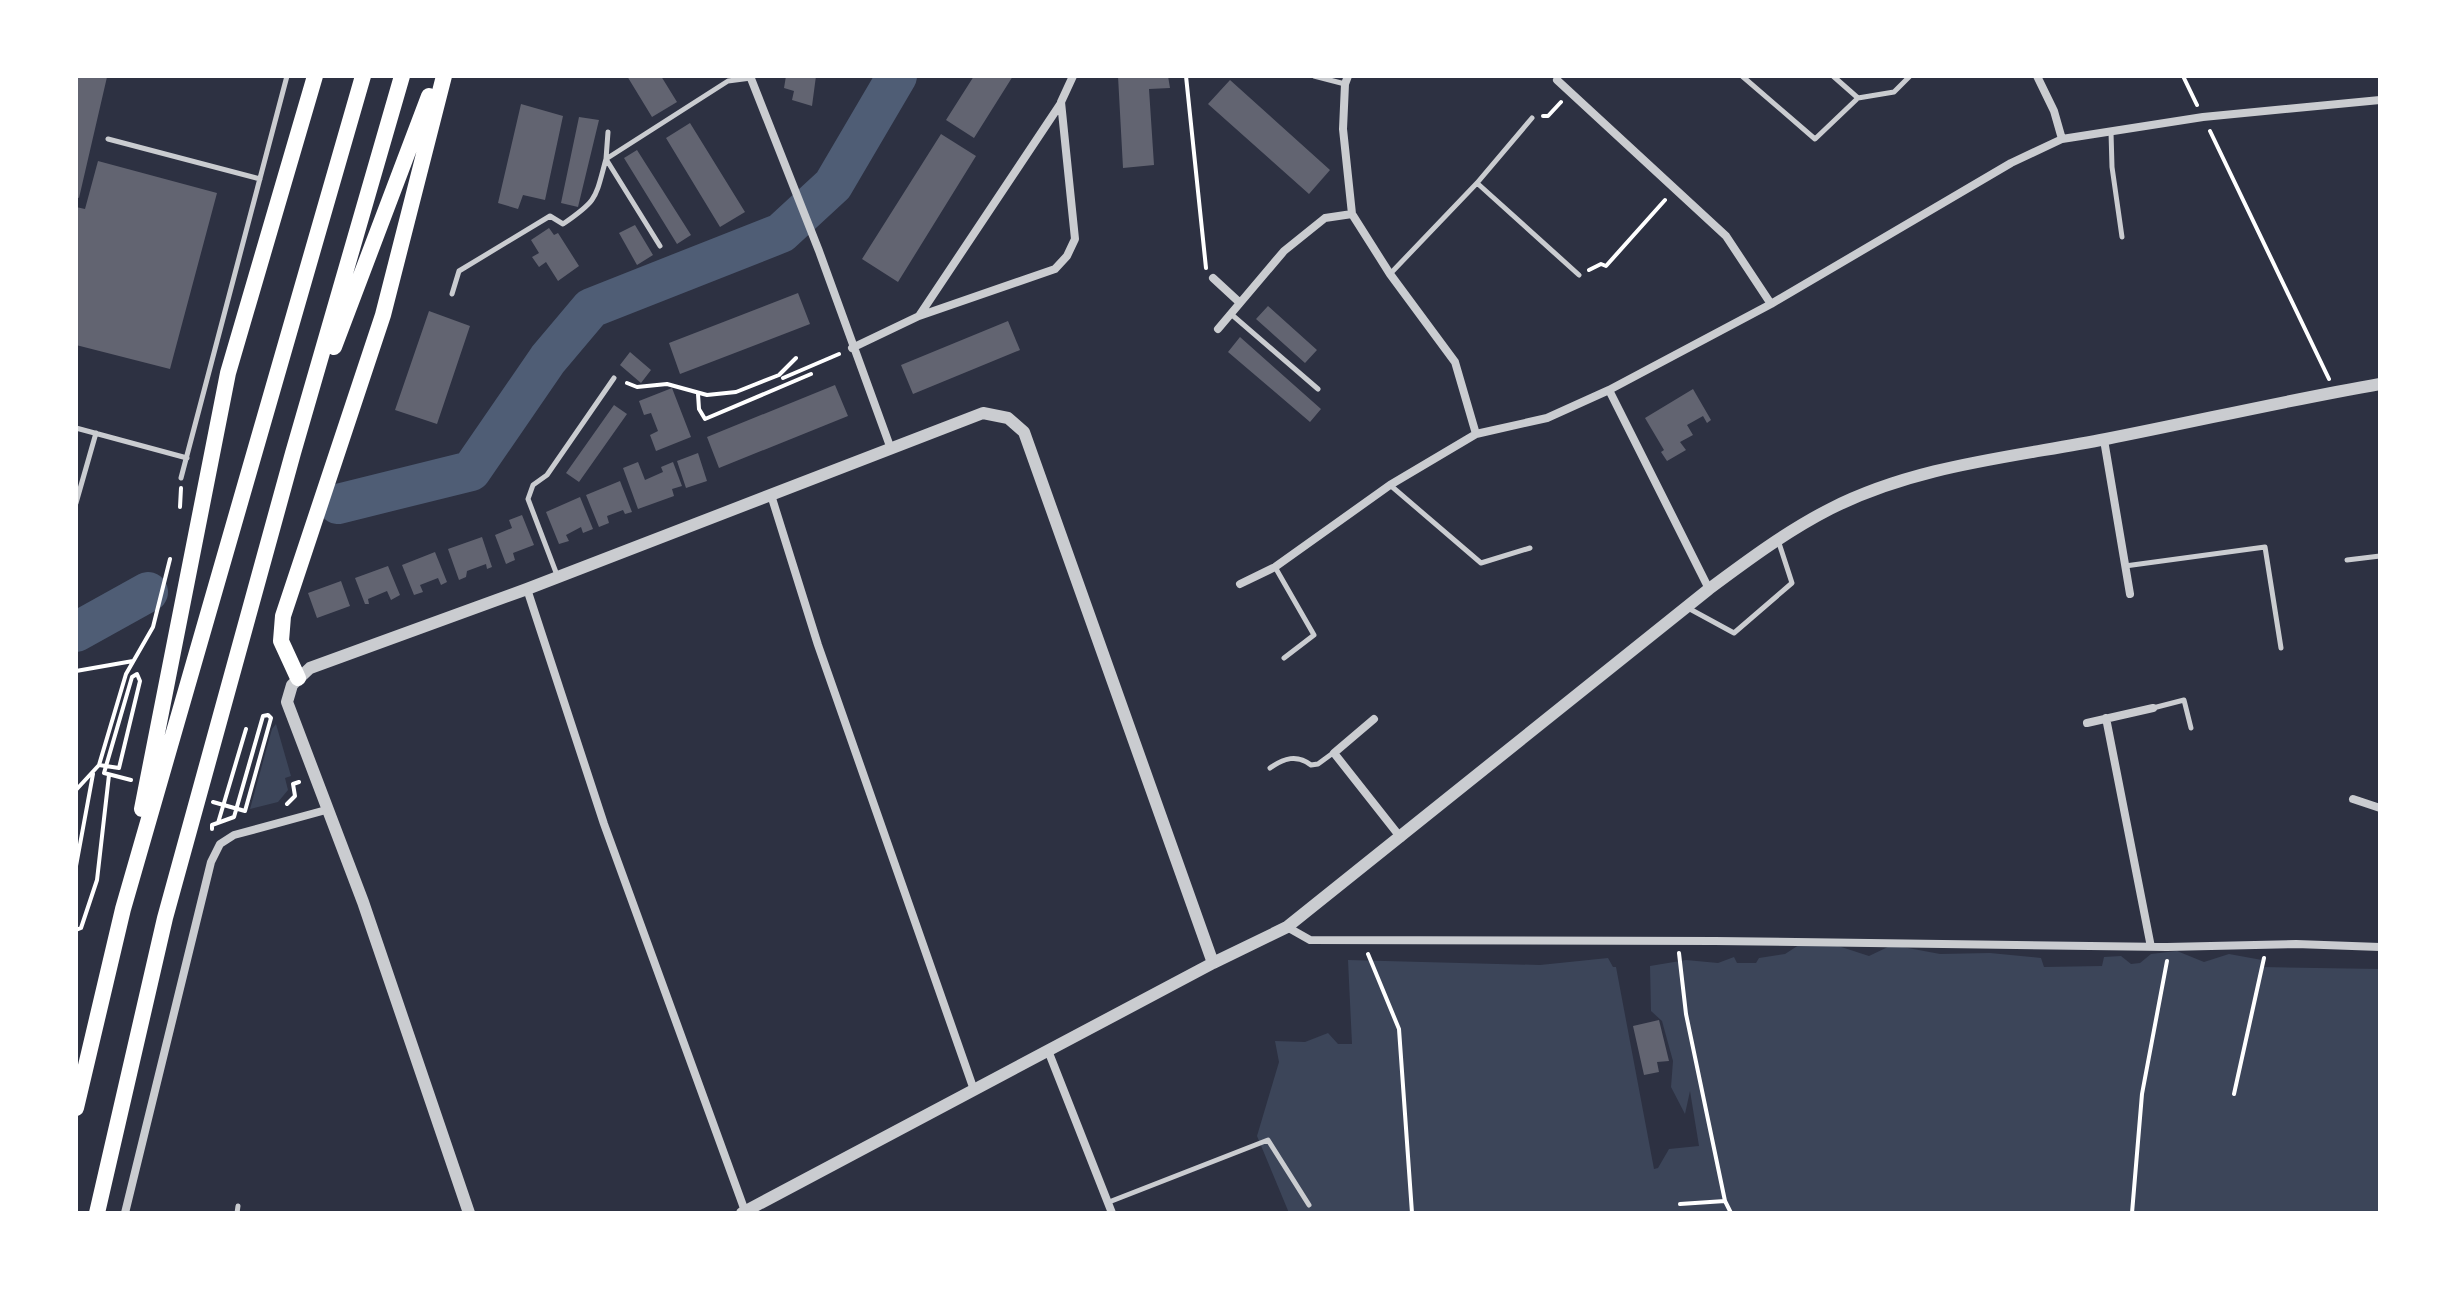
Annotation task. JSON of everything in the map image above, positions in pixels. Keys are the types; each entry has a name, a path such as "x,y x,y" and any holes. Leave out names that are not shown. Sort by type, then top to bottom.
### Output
{"highway":[{"path":"76,1108 123,909 228,373 315,76"},
{"path":"123,909 363,76"},
{"path":"97,1213 165,918 293,453 402,76"},
{"path":"293,453 437,76"},
{"path":"298,678 281,641 283,616 383,315 444,76"}],"street":[{"path":"919,316 1061,102 1073,76"},
{"path":"2037,76 2054,111 2062,139"},
{"path":"751,77 891,449"},
{"path":"1555,78 1726,236 1771,304"},
{"path":"1346,80 1343,129 1352,214 1390,274 1455,362 1476,434"},
{"path":"1240,584 1275,567 1390,485 1476,434 1547,418 1609,390 1771,304 2011,163 2062,139 2203,117 2380,100"},
{"path":"852,348 919,316 1055,269 1067,256 1075,239 1061,102"},
{"path":"1218,329 1284,251 1325,218 1352,214"},
{"path":"1213,278 1239,302"},
{"path":"527,589 604,824 744,1212 1049,1053 1213,963 1287,927 1709,589 1778,539 1832,508 1876,490 1963,463 2104,440 2380,384"},
{"path":"1609,390 1709,589"},
{"path":"469,1213 363,902 287,702 288,694 298,678 310,668 527,589 983,413 1008,418 1024,432 1213,963"},
{"path":"2104,440 2130,594"},
{"path":"771,495 818,645 974,1090"},
{"path":"2087,723 2153,708"},
{"path":"2106,718 2151,947"},
{"path":"1374,719 1334,753 1401,838"},
{"path":"2353,799 2380,808"},
{"path":"125,1213 211,862 220,844 234,835 326,810"},
{"path":"1287,927 1310,940 2380,947"},
{"path":"1049,1053 1112,1213"}],"lane":[{"path":"181,478 287,76"},
{"path":"1314,76 1346,80"},
{"path":"1742,76 1815,139 1858,98 1894,92 1910,76"},
{"path":"1833,76 1858,98"},
{"path":"606,159 728,81 751,77"},
{"path":"1390,274 1477,183 1532,118"},
{"path":"452,294 459,271 550,216 563,224 594,200 606,159 608,132"},
{"path":"2111,132 2112,167 2122,237"},
{"path":"108,139 260,179"},
{"path":"606,159 660,246"},
{"path":"1477,183 1579,275"},
{"path":"1231,314 1318,389"},
{"path":"557,576 528,499 533,485 547,475 614,378"},
{"path":"76,428 187,458"},
{"path":"76,503 96,433"},
{"path":"1390,485 1481,563 1530,548"},
{"path":"1687,607 1734,633 1792,583 1778,539"},
{"path":"2125,566 2265,547 2281,648"},
{"path":"2347,560 2380,556"},
{"path":"1275,567 1314,635 1284,658"},
{"path":"2153,708 2184,700 2191,728"},
{"path":"1270,768 1290,758 1304,760 1311,765 1318,764 1334,753"},
{"path":"1108,1202 1268,1140 1309,1205"}],"path":[{"path":"1186,76 1208,280 1213,278"},
{"path":"2183,76 2335,392"},
{"path":"1532,118 1548,116 1571,92"},
{"path":"1579,275 1601,264 1606,266 1675,189"},
{"path":"614,378 637,387 667,384 707,395 736,392 852,348"},
{"path":"781,377 796,358"},
{"path":"698,393 699,409 705,419 811,374"},
{"path":"781,377 785,385"},
{"path":"180,518 181,478"},
{"path":"76,790 99,765 126,674 153,627 173,545"},
{"path":"76,671 133,660"},
{"path":"99,765 109,767 119,768 140,681 137,674 132,677 104,773"},
{"path":"239,802 263,716 268,715 271,718 245,811"},
{"path":"217,824 246,729"},
{"path":"76,930 81,928 97,880 109,767"},
{"path":"76,866 93,772"},
{"path":"278,806 290,803 295,796 293,784 314,776"},
{"path":"234,817 254,812"},
{"path":"1360,939 1399,1029 1412,1213"},
{"path":"1678,942 1686,1014 1725,1201 1731,1213"},
{"path":"2234,1094 2266,944"},
{"path":"2132,1213 2142,1094 2166,969 2167,947"},
{"path":"1680,1204 1725,1201"}],"shaded area":[{"path":"276,724 291,776 285,778 288,790 278,802 250,809 272,729"},
{"path":"1802,943 1829,943 1869,956 1892,945 1940,954 1990,953 2041,958 2044,967 2102,966 2104,957 2121,956 2131,964 2140,963 2151,954 2177,951 2204,962 2229,954 2262,960 2261,967 2380,969 2380,1213 1289,1213 1257,1136 1279,1062 1275,1041 1305,1042 1328,1033 1338,1044 1352,1044 1348,960 1540,965 1608,958 1616,967 1654,1169 1658,1168 1669,1149 1699,1146 1690,1091 1685,1114 1671,1087 1673,1061 1662,1021 1651,1011 1650,966 1686,960 1718,963 1734,957 1737,963 1756,963 1759,958 1785,954"}],"building":[{"path":"76,76 107,77 79,198 76,197"},
{"path":"627,76 661,76 677,102 652,117"},
{"path":"786,76 816,76 812,106 792,100 794,91 784,88"},
{"path":"974,76 1013,76 974,138 946,120"},
{"path":"1118,76 1168,76 1170,88 1149,89 1154,165 1123,168"},
{"path":"1230,80 1330,170 1309,194 1208,104"},
{"path":"521,104 563,116 545,200 523,195 518,209 498,203"},
{"path":"579,117 599,120 578,207 561,203"},
{"path":"690,123 745,212 720,227 666,138"},
{"path":"941,134 976,156 898,282 862,259"},
{"path":"637,150 691,235 677,244 624,158"},
{"path":"98,161 217,193 170,369 76,345 76,207 85,209"},
{"path":"635,225 653,255 637,265 619,233"},
{"path":"549,228 554,235 558,233 579,266 558,281 546,262 539,267 532,257 539,253 531,240"},
{"path":"798,293 810,324 680,374 669,343"},
{"path":"1268,306 1317,350 1305,363 1256,319"},
{"path":"429,311 470,326 437,424 395,410"},
{"path":"1008,321 1020,350 913,394 901,365"},
{"path":"1240,337 1321,409 1310,422 1228,352"},
{"path":"630,352 651,370 641,383 620,365"},
{"path":"835,385 848,416 719,468 707,437"},
{"path":"672,388 691,437 656,451 650,435 658,431 651,413 644,415 639,401"},
{"path":"1693,389 1711,420 1707,423 1703,416 1687,425 1693,435 1680,442 1686,450 1667,461 1645,418"},
{"path":"614,405 627,414 579,482 566,473"},
{"path":"698,453 707,481 686,488 677,461"},
{"path":"638,462 645,480 663,472 661,467 673,462 682,486 672,489 674,496 638,509 623,468"},
{"path":"620,481 632,512 625,514 623,510 607,516 609,523 599,527 586,495"},
{"path":"580,497 593,529 583,533 581,527 566,535 569,541 559,544 546,512"},
{"path":"522,515 534,545 513,553 515,560 506,564 495,535 512,528 509,520"},
{"path":"482,537 492,567 487,569 486,564 467,571 466,577 459,580 448,549"},
{"path":"435,552 447,582 441,585 438,578 420,585 423,592 414,595 402,565"},
{"path":"388,566 400,595 391,600 387,591 368,599 369,604 365,604 355,578"},
{"path":"341,581 350,606 317,618 308,593"},
{"path":"1659,1020 1669,1061 1657,1062 1659,1072 1644,1075 1633,1026"}],"waterway":[{"path":"338,504 471,471 548,359 591,308 781,233 833,185 897,76"},
{"path":"76,632 148,592"}]}
